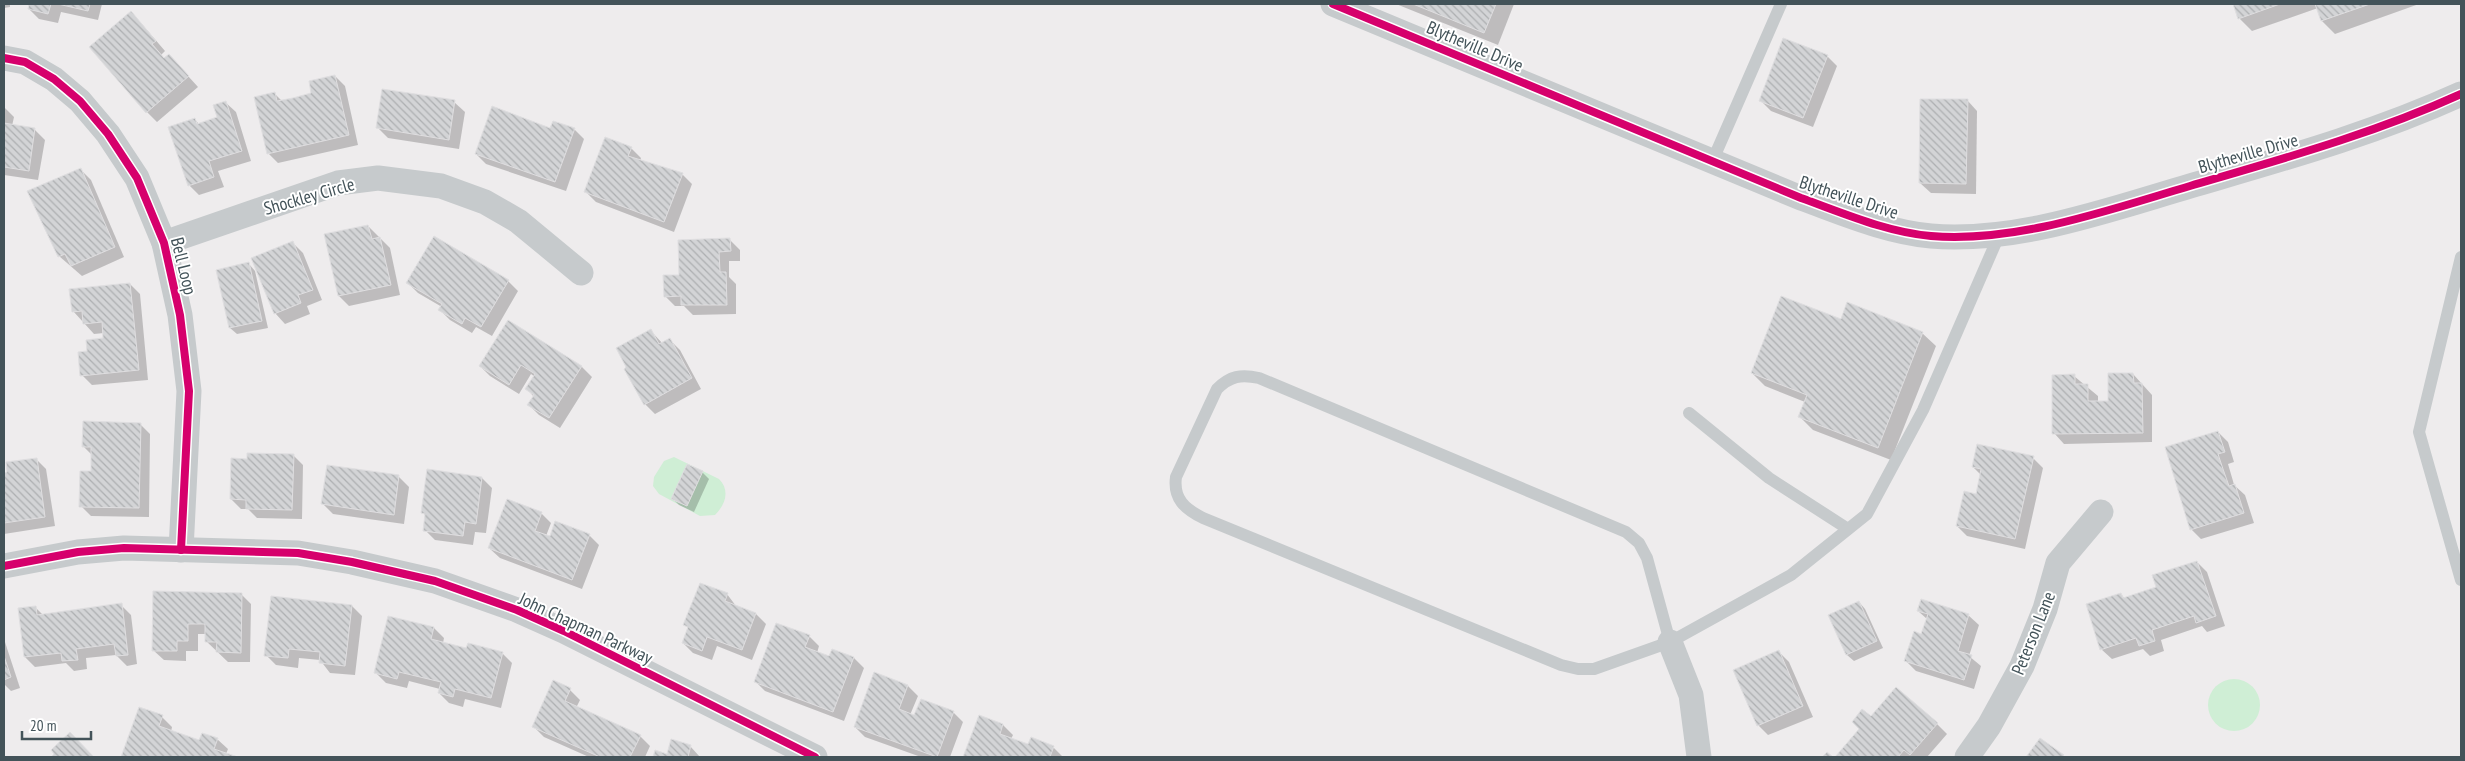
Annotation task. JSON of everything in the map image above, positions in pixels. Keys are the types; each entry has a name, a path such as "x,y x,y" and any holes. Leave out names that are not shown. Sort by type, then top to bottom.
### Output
{"street":[{"name":"Blytheville Drive","path":"1334,4 1801,198 1877,226 1931,236 2000,233 2066,222 2350,139 2461,94"},
{"name":"Bell Loop","path":"4,58 25,62 54,79 80,101 108,134 137,178 164,243 180,314 189,391 181,550"},
{"name":"Shockley Circle","path":"164,243 338,183 378,178 441,186 485,202 518,221 581,273"},
{"name":"Peterson Lane","path":"1967,757 1989,726 2022,666 2045,609 2058,563 2101,512"},
{"name":"John Chapman Parkway","path":"4,566 78,552 124,548 298,553 352,562 435,581 517,610 564,631 814,757"},
{"path":"1670,642 1692,695 1700,757"}],"lane":[{"path":"1712,162 1781,4"},
{"path":"1670,642 1647,558 1638,543 1626,532 1259,378 1246,375 1235,376 1226,380 1217,389 1176,477 1175,488 1178,498 1187,509 1203,518 1560,665 1578,669 1594,669 1670,642 1791,575 1867,514 1923,410 2000,233"},
{"path":"2461,257 2419,432 2461,580"},
{"path":"1689,413 1768,478 1848,530"}],"green space":[{"path":"674,457 719,479 722,483 725,488 724,502 715,515 700,516 659,494 653,486 654,477 664,461"},
{"path":"2234,679 2244,681 2252,687 2258,695 2260,705 2258,715 2252,723 2244,729 2234,731 2224,729 2216,723 2210,715 2208,705 2210,695 2216,687 2224,681"}],"building":[{"path":"29,4 51,4 48,14 28,9"},
{"path":"58,4 90,4 88,11"},
{"path":"1413,4 1496,4 1484,33"},
{"path":"2233,4 2280,4 2238,19"},
{"path":"2315,4 2370,4 2321,21"},
{"path":"131,11 156,41 152,44 164,58 169,54 189,76 146,113 89,47"},
{"path":"1783,38 1828,55 1803,118 1759,101"},
{"path":"335,75 349,135 267,154 254,97 275,92 277,101 293,98 311,93 309,81"},
{"path":"382,89 455,100 449,140 376,128"},
{"path":"1920,99 1968,99 1966,184 1919,183"},
{"path":"226,101 242,151 209,161 214,177 188,186 168,127 195,118 197,124 217,117 213,105"},
{"path":"492,106 550,128 553,121 575,128 555,182 475,154"},
{"path":"4,123 35,128 29,171 4,167"},
{"path":"605,137 632,147 628,156 683,173 664,222 584,192"},
{"path":"81,168 115,247 71,266 65,254 58,257 27,191"},
{"path":"368,225 372,239 380,237 391,285 338,296 324,234"},
{"path":"434,236 509,280 481,327 465,318 462,324 438,310 442,304 406,283"},
{"path":"730,238 731,251 719,252 720,272 726,272 727,305 681,305 681,296 664,297 663,275 679,275 678,240"},
{"path":"293,241 313,290 298,295 301,303 274,314 251,258"},
{"path":"249,262 262,321 229,328 216,270"},
{"path":"130,283 139,370 80,376 78,352 87,351 86,340 103,338 102,322 83,324 82,311 72,312 69,289"},
{"path":"1781,296 1841,319 1847,302 1923,332 1878,448 1798,417 1807,395 1751,373"},
{"path":"508,320 582,366 549,418 527,405 534,395 525,389 535,374 521,365 509,385 479,366"},
{"path":"651,329 659,344 670,338 692,378 644,405 624,369 626,367 616,348"},
{"path":"2108,373 2133,373 2134,383 2142,383 2143,433 2052,434 2052,375 2075,374 2075,384 2088,384 2088,401 2108,401"},
{"path":"83,421 141,423 139,508 79,507 80,471 91,471 91,447 82,447"},
{"path":"2218,431 2225,452 2218,454 2229,486 2235,484 2244,513 2190,530 2165,447"},
{"path":"1977,444 2034,456 2015,539 1956,526 1964,491 1976,494 1981,469 1972,467"},
{"path":"247,453 294,454 292,510 246,509 246,500 230,499 231,458 247,459"},
{"path":"37,458 45,517 4,523 4,473 7,472 6,462"},
{"path":"687,464 703,471 687,506 671,499"},
{"path":"327,465 399,475 394,515 321,504"},
{"path":"427,469 482,477 476,524 465,522 463,536 423,531 425,514 421,513"},
{"path":"507,499 542,512 535,531 550,536 555,521 590,534 572,580 488,548"},
{"path":"2197,561 2216,616 2196,623 2194,616 2152,630 2155,641 2139,646 2136,638 2100,650 2086,604 2121,593 2123,598 2156,587 2152,575"},
{"path":"700,583 728,593 725,601 756,613 742,650 707,637 702,651 682,643 688,627 683,625"},
{"path":"153,591 242,593 241,653 216,652 217,642 205,642 205,624 188,624 188,641 177,641 177,651 152,651"},
{"path":"271,596 352,605 345,666 319,663 320,652 289,649 288,658 264,656"},
{"path":"1921,599 1969,614 1958,651 1972,655 1964,680 1904,661 1914,631 1921,634 1928,614 1917,611"},
{"path":"1859,601 1877,641 1846,655 1828,615"},
{"path":"122,603 128,655 116,656 114,644 76,649 78,660 62,661 61,653 24,657 18,608 36,606 37,615"},
{"path":"388,616 434,627 431,639 466,648 468,643 503,652 491,698 455,689 453,697 438,693 441,682 399,672 397,679 374,673"},
{"path":"776,623 810,635 805,647 829,656 832,649 854,657 833,712 754,682"},
{"path":"1779,650 1803,706 1757,726 1733,670"},
{"path":"4,656 11,677 4,680"},
{"path":"874,672 908,685 899,709 914,715 921,699 954,711 937,757 854,727"},
{"path":"553,680 571,688 565,701 641,735 630,757 600,757 532,727"},
{"path":"1896,687 1938,723 1910,755 1904,750 1898,757 1835,757 1859,729 1852,722 1862,709 1871,716"},
{"path":"139,707 163,715 159,726 199,740 202,733 218,738 214,749 238,757 121,757"},
{"path":"979,715 1003,724 1000,734 1028,744 1031,737 1054,746 1050,757 963,757"},
{"path":"70,732 94,757 51,757 54,754 51,750"},
{"path":"2040,738 2064,755 2062,757 2026,757"},
{"path":"671,739 691,745 688,757 653,757 655,750 667,754"},
{"path":"1827,752 1833,757 1822,757"}],"cycle path":[{"path":"1333,4 1801,198 1881,226 1931,236 1996,235 2062,223 2327,145 2361,134 2461,94"},
{"path":"4,58 25,62 54,79 80,101 108,134 137,178 164,243 180,315 189,391 181,550"},
{"path":"4,566 78,552 124,548 298,553 352,562 435,581 517,610 564,631 815,757"}]}
